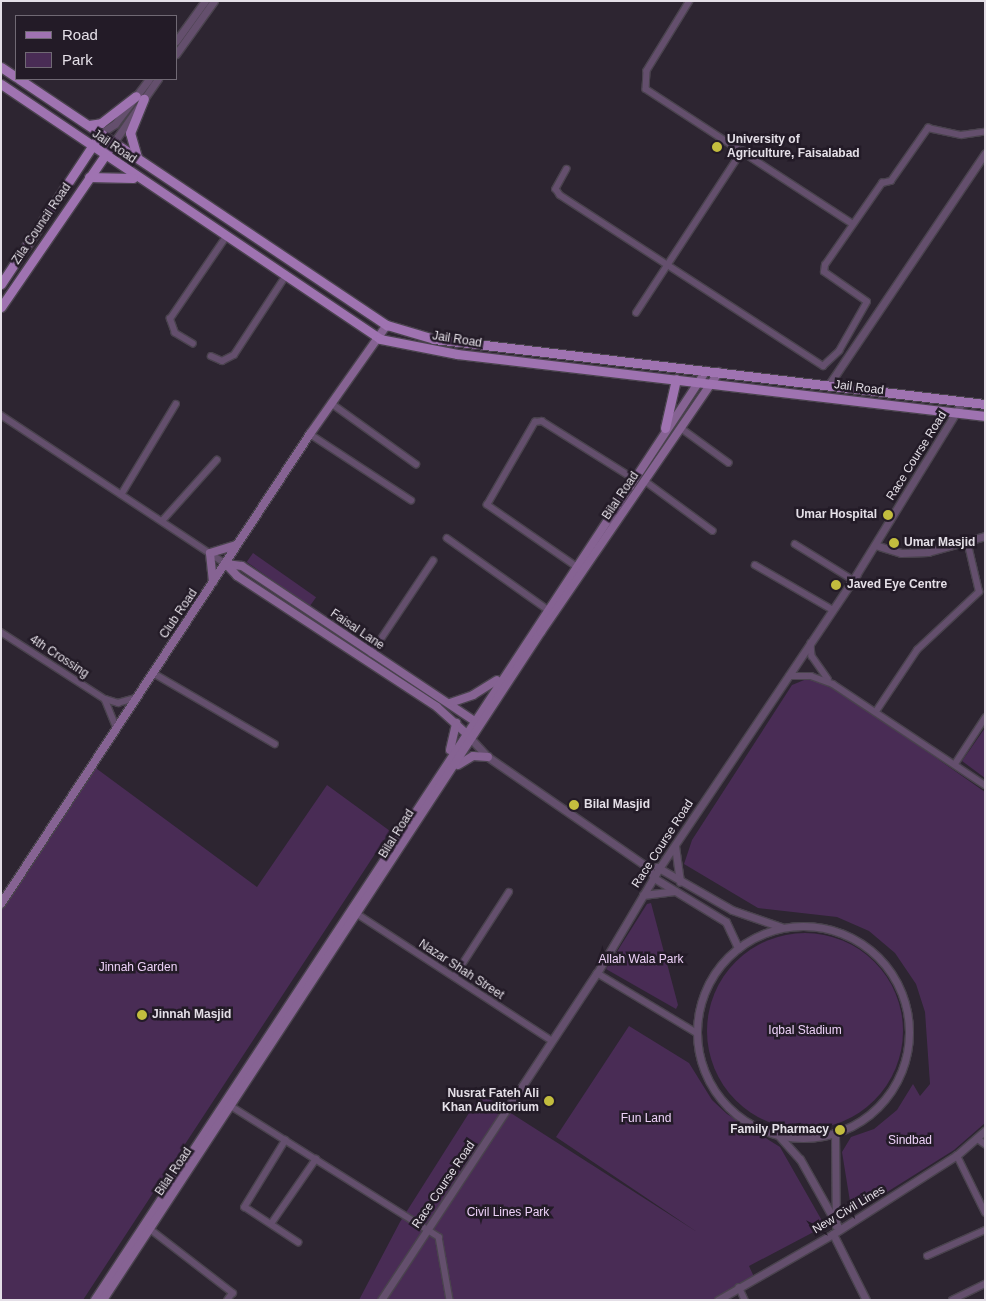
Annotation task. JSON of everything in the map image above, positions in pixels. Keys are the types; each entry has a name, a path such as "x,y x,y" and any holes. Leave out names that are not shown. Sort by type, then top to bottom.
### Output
{"main road":[{"name":"Jail Road","path":"1,67 15,76"},
{"name":"Jail Road","path":"21,80 387,325 434,339 830,383 985,404"},
{"name":"Jail Road","path":"1,84 90,147 380,339 457,354 712,382 985,416"},
{"path":"89,125 101,123 140,98"},
{"path":"137,157 130,133 140,98"},
{"name":"Zila Council Road","path":"2,280 101,133"},
{"name":"Zila Council Road","path":"1,307 114,142"},
{"path":"89,177 141,180"},
{"name":"Club Road","path":"1,904 310,434 380,339 387,325"},
{"name":"Bilal Road","path":"94,1300 445,761 466,732 665,428 706,370"},
{"name":"Bilal Road","path":"103,1300 359,915 452,769 719,372"},
{"path":"665,428 676,378"},
{"path":"213,584 210,553 238,545"},
{"name":"Faisal Lane","path":"226,564 242,566 371,654 450,703 482,727"},
{"name":"Faisal Lane","path":"226,564 237,576 456,722 472,740"},
{"path":"450,703 473,695 502,676"},
{"path":"445,761 456,722"},
{"path":"452,769 473,756 488,757"},
{"path":"1,891 13,886"}],"street":[{"path":"178,38 205,1"},
{"path":"178,51 214,1"},
{"path":"690,1 643,81 646,89 853,224"},
{"path":"114,142 149,80"},
{"path":"101,133 115,124 157,80"},
{"path":"567,169 556,189 560,195 817,366 826,366 867,308 865,299 822,269 882,183 892,181 928,128 961,135 982,132"},
{"path":"636,313 742,151"},
{"path":"830,383 985,154"},
{"path":"192,344 176,333 170,319 226,237"},
{"path":"211,356 222,361 234,355 285,277"},
{"name":"Race Course Road","path":"381,1300 597,973 660,867 853,580 962,401"},
{"path":"331,403 416,464"},
{"path":"122,495 176,404"},
{"name":"Faisal Lane","path":"1,416 226,564"},
{"path":"575,566 487,505 535,422 542,421 633,478"},
{"path":"681,428 729,463"},
{"path":"310,434 411,500"},
{"path":"162,521 217,460"},
{"path":"645,481 713,530"},
{"path":"875,545 900,553 919,553 985,536"},
{"path":"447,538 547,609"},
{"path":"877,710 917,650 982,591 967,541"},
{"path":"795,544 853,580"},
{"path":"371,654 433,561"},
{"path":"755,565 833,610"},
{"name":"4th Crossing","path":"1,632 105,699"},
{"path":"812,643 817,665 833,684"},
{"path":"153,673 275,744"},
{"path":"789,676 811,676 833,684 877,710 985,784"},
{"path":"105,699 118,703 138,697"},
{"path":"105,699 117,729"},
{"path":"955,764 985,718"},
{"path":"472,740 488,757 649,868 654,878 726,922 738,948"},
{"path":"675,846 680,882"},
{"path":"649,868 660,867 680,882 752,920 783,928 823,928 860,943 893,976 905,1006 906,1054 895,1083 864,1119 835,1133 796,1138 777,1135 753,1126 724,1102 704,1070 697,1033 708,986 738,948 783,928"},
{"path":"643,895 675,891"},
{"path":"454,977 509,892"},
{"name":"Nazar Shah Street","path":"359,915 552,1041"},
{"path":"597,973 697,1033"},
{"path":"232,1106 438,1237 450,1300"},
{"name":"New Civil Lines","path":"718,1300 833,1234 957,1155 982,1142 985,1131"},
{"path":"835,1133 836,1225 833,1234 866,1300"},
{"path":"777,1135 800,1159 836,1225"},
{"path":"286,1140 245,1207 298,1242"},
{"path":"957,1155 985,1212"},
{"path":"271,1224 316,1158"},
{"path":"150,1229 232,1293 228,1300"},
{"path":"927,1256 985,1230"},
{"path":"952,1300 985,1284"},
{"path":"739,1287 745,1300"}],"green space":[{"path":"253,553 316,597 310,606 247,562"},
{"name":"Sindbad","path":"809,678 826,681 985,792 985,1123 954,1150 852,1214 842,1152 851,1137 874,1129 897,1110 913,1084 920,1096 930,1084 925,1012 916,984 895,953 869,931 837,917 758,908 684,864 692,840 792,685"},
{"path":"985,728 985,778 962,761"},
{"name":"Jinnah Garden","path":"93,766 257,887 327,785 390,831 83,1300 1,1300 1,907"},
{"name":"Allah Wala Park","path":"651,903 678,1005 676,1009 606,969 647,904"},
{"name":"Iqbal Stadium","path":"795,933 815,933 843,940 867,955 881,969 896,993 903,1021 903,1041 896,1069 881,1093 867,1107 843,1122 815,1129 795,1129 767,1122 743,1107 729,1093 714,1069 707,1041 707,1021 714,993 729,969 743,955 767,940"},
{"path":"629,1026 689,1063 712,1100 727,1114 780,1147 825,1226 749,1266 755,1279 721,1300 359,1300 400,1222 481,1094 697,1232 556,1137"}],"place":[{"name":"University of Agriculture, Faisalabad","path":"717,147"},
{"name":"Umar Hospital","path":"888,515"},
{"name":"Umar Masjid","path":"894,543"},
{"name":"Javed Eye Centre","path":"836,585"},
{"name":"Bilal Masjid","path":"574,805"},
{"name":"Jinnah Masjid","path":"142,1015"},
{"name":"Nusrat Fateh Ali Khan Auditorium","path":"549,1101"},
{"name":"Family Pharmacy","path":"840,1130"}],"park label":[{"name":"Fun Land","path":"646,1119"},
{"name":"Civil Lines Park","path":"508,1213"}]}
